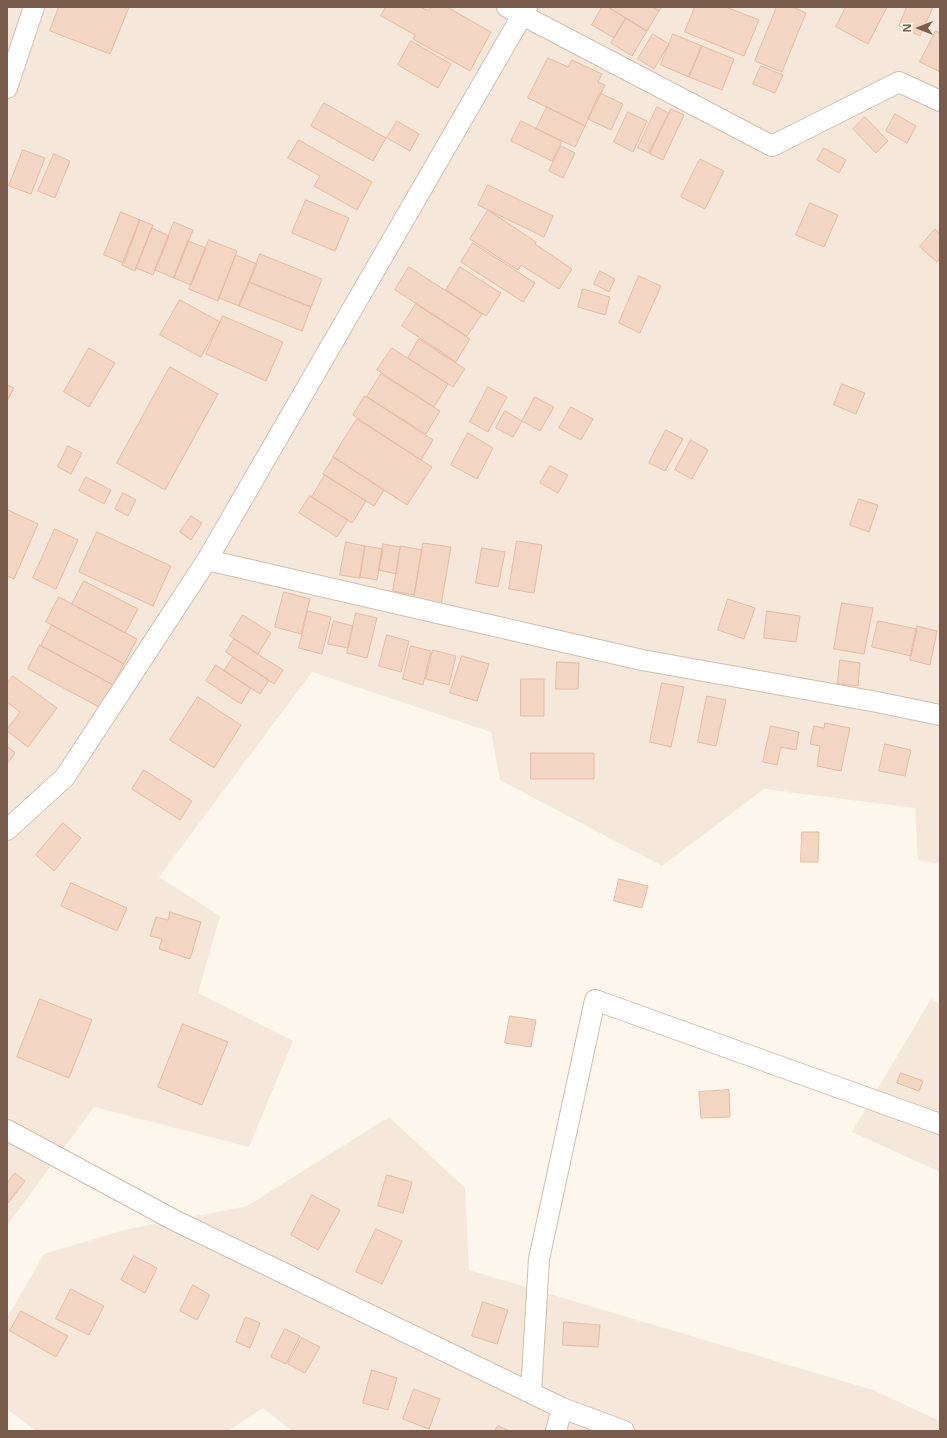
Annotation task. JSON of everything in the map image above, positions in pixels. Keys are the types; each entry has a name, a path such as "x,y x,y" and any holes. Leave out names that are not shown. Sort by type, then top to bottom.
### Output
{"street":[{"path":"7,88 34,7"},
{"path":"7,830 65,777 207,560 519,10 772,146 899,82 940,101"},
{"path":"207,560 642,660 877,702 940,715"},
{"path":"531,1393 539,1259 595,1000 940,1124"},
{"path":"7,1130 174,1220 562,1408 624,1431"},
{"path":"556,1431 562,1408"}],"shaded area":[{"path":"7,7 940,7 940,864 918,860 915,808 764,789 662,866 500,780 491,732 312,672 159,877 220,916 198,993 293,1041 249,1147 94,1107 7,1226"},
{"path":"931,999 940,1004 940,1172 852,1132"},
{"path":"389,1117 465,1188 469,1270 873,1390 940,1421 940,1431 292,1431 263,1408 228,1431 36,1431 7,1409 7,1318 44,1254 124,1230 247,1206"}],"building":[{"path":"59,7 129,7 110,54 50,31"},
{"path":"386,7 421,7 428,11 431,7 447,7 491,32 470,71 413,39 415,35 381,16"},
{"path":"602,7 608,7 626,18 614,38 592,25"},
{"path":"608,7 652,7 659,11 647,31"},
{"path":"652,7 662,7 659,11"},
{"path":"695,7 726,7 759,20 744,56 685,32"},
{"path":"777,7 793,7 806,13 782,72 755,61"},
{"path":"846,7 887,7 868,44 836,27"},
{"path":"907,7 933,7 920,36 899,26"},
{"path":"626,18 647,31 632,56 611,43"},
{"path":"936,31 940,33 940,72 920,62"},
{"path":"653,34 669,44 654,69 638,59"},
{"path":"673,34 702,46 689,77 661,65"},
{"path":"411,41 451,64 438,88 398,65"},
{"path":"702,46 734,59 722,90 689,77"},
{"path":"548,58 568,67 572,60 602,74 598,82 605,85 585,126 528,98"},
{"path":"761,66 783,75 775,93 753,84"},
{"path":"600,93 623,104 611,130 588,119"},
{"path":"324,103 386,138 373,161 311,126"},
{"path":"547,107 585,126 575,147 536,129"},
{"path":"657,107 669,113 649,153 638,148"},
{"path":"671,109 684,115 663,160 650,154"},
{"path":"628,112 647,121 633,152 614,142"},
{"path":"895,114 916,126 907,143 886,131"},
{"path":"865,117 888,141 876,153 853,129"},
{"path":"397,121 419,134 410,151 387,138"},
{"path":"521,121 562,141 552,161 511,141"},
{"path":"299,140 372,182 357,210 314,186 320,176 288,158"},
{"path":"561,146 575,153 563,178 549,171"},
{"path":"824,148 846,160 839,173 817,160"},
{"path":"23,150 45,158 31,194 9,186"},
{"path":"54,154 70,161 55,198 38,191"},
{"path":"700,159 724,171 705,209 681,197"},
{"path":"488,185 553,216 544,237 478,205"},
{"path":"306,200 349,218 335,251 292,233"},
{"path":"810,203 838,215 824,247 796,235"},
{"path":"488,210 536,242 535,244 572,269 559,289 521,265 518,270 470,239"},
{"path":"121,212 140,220 124,263 104,255"},
{"path":"140,220 153,225 135,271 122,265"},
{"path":"174,222 193,230 174,278 155,270"},
{"path":"152,228 169,236 153,275 136,268"},
{"path":"935,229 940,234 940,258 937,262 920,247"},
{"path":"209,240 237,251 218,301 189,289"},
{"path":"188,241 206,248 191,285 174,278"},
{"path":"473,243 535,283 523,302 461,262"},
{"path":"260,254 322,279 311,307 249,282"},
{"path":"236,255 257,264 239,306 219,298"},
{"path":"409,267 482,314 467,336 395,290"},
{"path":"460,267 501,293 486,316 446,290"},
{"path":"600,271 615,279 609,292 594,284"},
{"path":"639,276 661,286 640,333 619,323"},
{"path":"249,282 311,307 302,331 239,306"},
{"path":"583,289 610,297 605,315 578,307"},
{"path":"180,300 220,322 201,357 160,335"},
{"path":"416,304 470,339 456,362 402,326"},
{"path":"223,316 283,342 266,381 206,354"},
{"path":"419,339 465,369 453,387 408,358"},
{"path":"89,348 115,363 89,407 64,392"},
{"path":"392,348 448,384 434,407 377,370"},
{"path":"170,367 218,394 165,490 117,463"},
{"path":"381,374 440,411 426,434 367,397"},
{"path":"842,384 865,393 856,414 834,405"},
{"path":"7,385 14,388 7,401"},
{"path":"488,387 507,397 488,432 470,422"},
{"path":"365,396 433,440 421,460 353,415"},
{"path":"535,397 554,407 540,431 522,421"},
{"path":"571,407 593,419 581,440 559,428"},
{"path":"505,411 522,421 513,437 496,428"},
{"path":"357,419 432,467 407,505 333,457"},
{"path":"666,430 683,439 665,471 649,463"},
{"path":"468,433 493,448 477,479 451,465"},
{"path":"691,440 708,450 692,479 675,470"},
{"path":"68,446 82,453 71,474 58,467"},
{"path":"334,457 384,490 374,506 323,474"},
{"path":"550,466 568,475 558,493 540,483"},
{"path":"325,475 366,501 352,523 312,497"},
{"path":"86,477 111,490 104,504 79,491"},
{"path":"123,493 136,500 128,516 115,509"},
{"path":"310,496 348,520 337,537 299,513"},
{"path":"859,499 878,505 869,532 850,525"},
{"path":"8,510 38,524 14,579 7,576"},
{"path":"191,516 202,523 191,540 180,532"},
{"path":"55,529 78,540 56,589 33,578"},
{"path":"97,532 171,566 153,606 79,572"},
{"path":"517,541 542,545 534,593 509,589"},
{"path":"346,542 365,546 360,578 340,575"},
{"path":"423,543 451,547 441,605 414,600"},
{"path":"383,544 400,547 396,574 379,570"},
{"path":"365,546 383,549 377,580 360,577"},
{"path":"401,546 422,550 414,595 393,591"},
{"path":"482,548 505,552 498,587 476,583"},
{"path":"84,581 138,609 125,633 72,604"},
{"path":"284,592 310,599 301,634 275,627"},
{"path":"59,597 137,639 124,664 46,622"},
{"path":"728,599 755,608 744,639 718,630"},
{"path":"842,603 873,608 864,654 834,649"},
{"path":"308,611 331,617 322,654 299,648"},
{"path":"767,611 800,616 796,642 764,638"},
{"path":"356,613 377,618 367,658 347,653"},
{"path":"243,615 271,633 258,654 230,636"},
{"path":"334,621 353,626 348,648 328,644"},
{"path":"878,621 917,629 911,656 872,647"},
{"path":"52,625 124,664 113,685 41,646"},
{"path":"917,626 937,631 930,665 910,660"},
{"path":"387,635 409,641 401,672 379,666"},
{"path":"234,639 283,670 274,684 226,652"},
{"path":"40,645 113,685 101,708 28,669"},
{"path":"411,646 431,651 423,685 403,679"},
{"path":"433,650 456,656 449,685 426,679"},
{"path":"462,656 489,664 477,701 450,693"},
{"path":"233,657 269,680 260,694 224,671"},
{"path":"840,660 860,663 858,686 838,684"},
{"path":"557,662 579,663 578,689 556,689"},
{"path":"216,665 251,688 241,704 206,681"},
{"path":"13,676 57,708 28,747 7,731 20,712 7,702 7,684"},
{"path":"521,679 544,679 544,716 521,716"},
{"path":"662,683 684,687 671,747 650,742"},
{"path":"707,696 726,700 716,746 698,742"},
{"path":"198,697 241,725 214,768 170,740"},
{"path":"825,723 850,728 841,771 817,766 820,746 810,744 814,726 824,728"},
{"path":"771,726 799,732 796,750 781,747 777,765 763,762"},
{"path":"885,744 911,750 905,776 879,771"},
{"path":"7,746 15,753 7,764"},
{"path":"531,753 594,753 594,779 531,779"},
{"path":"144,770 192,801 180,820 132,789"},
{"path":"63,823 81,838 54,871 36,855"},
{"path":"802,832 819,832 818,862 801,862"},
{"path":"619,879 648,886 642,908 614,901"},
{"path":"71,883 127,908 117,931 61,906"},
{"path":"170,912 201,922 190,959 159,949 162,939 150,936 156,917 168,920"},
{"path":"40,999 92,1020 69,1078 17,1057"},
{"path":"510,1016 536,1020 531,1047 505,1043"},
{"path":"183,1024 228,1042 202,1105 158,1087"},
{"path":"901,1073 923,1081 919,1091 897,1083"},
{"path":"729,1090 730,1117 701,1118 699,1092"},
{"path":"15,1173 25,1181 8,1203 7,1183"},
{"path":"387,1175 412,1182 403,1213 378,1206"},
{"path":"312,1195 340,1210 318,1250 291,1235"},
{"path":"376,1229 402,1241 382,1284 356,1272"},
{"path":"134,1256 157,1268 145,1293 121,1280"},
{"path":"193,1285 210,1295 197,1320 180,1311"},
{"path":"71,1289 104,1306 89,1335 56,1319"},
{"path":"483,1302 508,1310 497,1344 472,1336"},
{"path":"21,1311 68,1336 56,1357 10,1331"},
{"path":"246,1317 260,1323 250,1348 236,1342"},
{"path":"564,1322 600,1325 598,1347 563,1345"},
{"path":"285,1329 300,1336 286,1364 271,1357"},
{"path":"302,1338 320,1347 305,1373 288,1364"},
{"path":"372,1370 397,1378 388,1410 363,1403"},
{"path":"414,1389 440,1399 429,1429 403,1419"},
{"path":"498,1426 510,1431 495,1431"}]}
